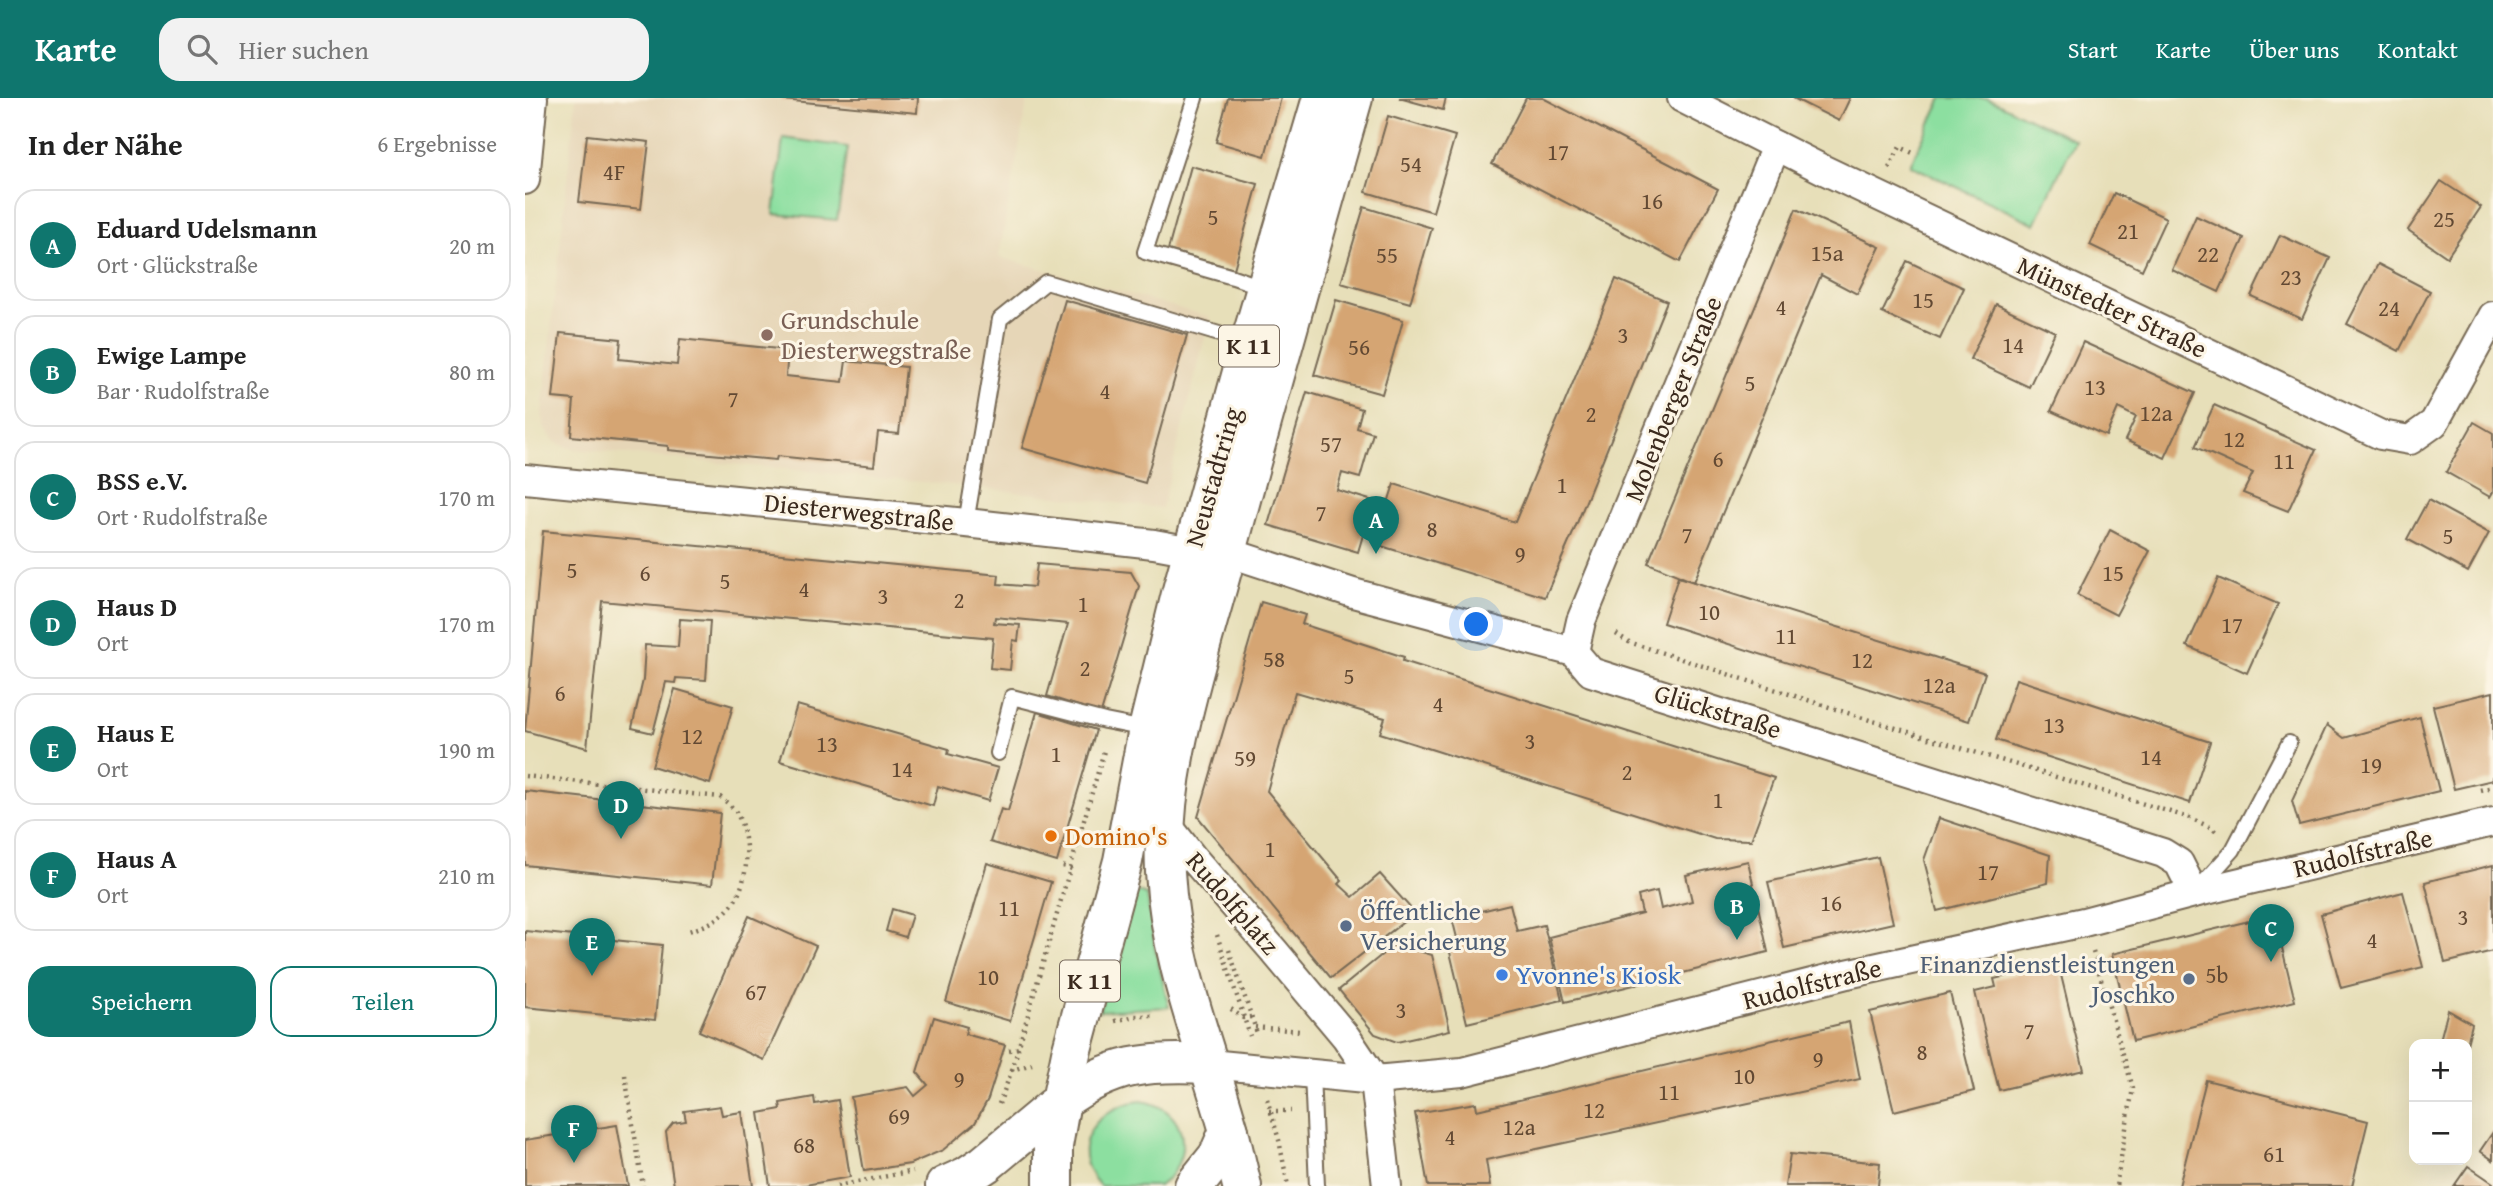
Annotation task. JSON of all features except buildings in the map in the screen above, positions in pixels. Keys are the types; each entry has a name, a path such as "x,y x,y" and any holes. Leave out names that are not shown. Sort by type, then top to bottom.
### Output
{"main road":[{"name":"Neustadtring","path":"1265,348 1266,288 1322,98"},
{"name":"Neustadtring","path":"1061,1101 1071,1053 1123,861 1147,729 1210,551 1265,348 1353,98"},
{"name":"Neustadtring","path":"1165,822 1169,777 1210,551"},
{"name":"Rudolfplatz","path":"1165,822 1165,875 1172,941 1230,1131 1242,1186"},
{"path":"932,1178 967,1176 1086,1083 1132,1066 1162,1062 1210,1064"},
{"path":"1053,1186 1053,1146 1061,1101"},
{"path":"1194,1186 1218,1156 1230,1131"}],"street":[{"path":"525,180 533,98"},
{"name":"Münstedter Straße","path":"1682,98 1776,146 2381,435 2410,440 2434,422 2493,316"},
{"name":"Molenberger Straße","path":"1574,652 1581,621 1776,146"},
{"name":"Diesterwegstraße","path":"525,479 966,523 1210,551"},
{"name":"Glückstraße","path":"1210,551 1353,593 1574,652 1591,671 2163,853 2179,863 2194,893"},
{"name":"Rudolfplatz","path":"1165,822 1346,1037 1375,1080 1387,1186"},
{"name":"Rudolfstraße","path":"1375,1080 1462,1072 1847,974 2084,922 2493,822"},
{"path":"1210,1064 1375,1080"}],"lane":[{"path":"1195,98 1145,252 1266,288"},
{"path":"966,523 1000,319 1046,282 1265,348"},
{"path":"998,753 1012,697 1147,729"},
{"path":"2194,893 2233,850 2289,743"},
{"path":"1312,1074 1317,1186"}],"path":[{"path":"1885,174 1901,147 1916,154"},
{"path":"1616,634 1629,642 1860,718 2190,818 2212,828 2233,850"},
{"path":"525,776 720,797 729,804 737,813 745,840 743,886 731,906 708,926 685,932"},
{"path":"1063,866 1075,870"},
{"path":"1214,925 1258,1068 1267,1111 1279,1140 1288,1186"},
{"path":"1226,939 1258,1036"},
{"path":"2090,944 2133,1088 2116,1186"},
{"path":"1210,955 1229,950"},
{"path":"1110,1022 1135,1016 1161,1016"},
{"path":"1243,1018 1251,1017"},
{"path":"1255,1027 1302,1031"},
{"path":"1009,1050 1019,1048"},
{"path":"625,1075 643,1186"},
{"path":"1267,1111 1283,1110"},
{"path":"837,1186 932,1178"}],"shaded area":[{"name":"Grundschule Diesterwegstraße","path":"576,98 1028,98 999,257 1210,317 1162,508 954,485 573,449 556,443 543,427 542,413"}],"green space":[{"path":"1942,98 1987,98 2075,140 2035,224 1910,165"},
{"path":"783,138 848,147 837,220 774,214"},
{"path":"1134,891 1147,895 1155,948 1169,1007 1099,1011"},
{"path":"1141,1101 1157,1105 1169,1113 1177,1124 1182,1149 1178,1163 1171,1175 1159,1186 1100,1186 1085,1157 1086,1143 1091,1131 1099,1120 1111,1111 1125,1104"}],"place":[{"name":"Grundschule Diesterwegstraße","path":"767,335"},
{"name":"Eduard Udelsmann","path":"1376,554"},
{"name":"Domino's","path":"1051,836"},
{"name":"Haus D","path":"621,839"},
{"name":"Öffentliche Versicherung","path":"1346,926"},
{"name":"Ewige Lampe","path":"1737,940"},
{"name":"BSS e.V.","path":"2271,962"},
{"name":"Yvonne's Kiosk","path":"1502,975"},
{"name":"Haus E","path":"592,976"},
{"name":"Finanzdienstleistungen Joschko","path":"2189,979"},
{"name":"Haus A","path":"574,1163"}]}
